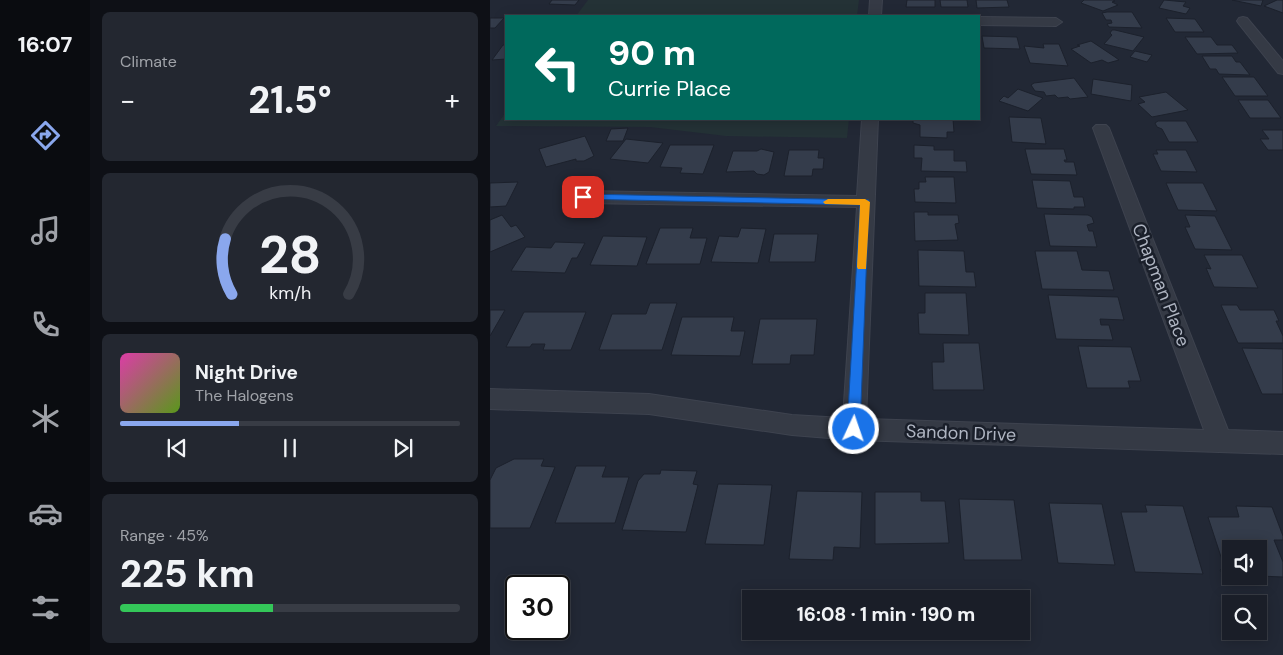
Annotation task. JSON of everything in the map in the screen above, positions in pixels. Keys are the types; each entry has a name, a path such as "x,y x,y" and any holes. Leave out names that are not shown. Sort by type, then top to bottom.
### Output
{"street":[{"path":"875,15 876,0"},
{"path":"980,21 1056,22"},
{"path":"1243,21 1283,70"},
{"path":"854,429 870,120"},
{"name":"Chapman Place","path":"1101,128 1220,441"},
{"path":"583,197 865,202"},
{"name":"Sandon Drive","path":"490,399 649,404 792,425 854,429 1283,443"}],"shaded area":[{"path":"588,0 859,0 857,15 577,15"},
{"path":"505,113 505,120 849,120 847,138 726,136 650,127 496,126"}],"building":[{"path":"552,0 579,0 575,5 549,4"},
{"path":"907,0 935,0 935,7 906,7"},
{"path":"940,0 967,0 968,7 941,7"},
{"path":"976,0 1007,0 1009,7 977,8"},
{"path":"1084,0 1113,0 1115,1 1112,2 1118,5 1103,11 1081,3"},
{"path":"1164,0 1186,2 1183,6 1190,8 1186,14 1159,8"},
{"path":"1232,0 1263,0 1261,6"},
{"path":"1277,0 1283,0 1283,13 1264,6"},
{"path":"1132,12 1142,28 1109,27 1107,24 1112,23 1111,20 1106,20 1102,13"},
{"path":"490,18 504,18 495,28 490,28"},
{"path":"1166,18 1195,19 1204,32 1175,32"},
{"path":"1112,30 1144,37 1133,51 1104,44 1112,35 1110,33"},
{"path":"982,36 1017,37 1020,49 984,48"},
{"path":"1185,37 1211,37 1217,45 1232,45 1238,53 1197,54"},
{"path":"1091,41 1119,60 1108,63 1102,60 1091,63 1071,49"},
{"path":"1043,44 1059,44 1068,66 1030,63 1024,46 1044,48"},
{"path":"503,45 505,45 505,59 492,60"},
{"path":"1135,51 1152,55 1147,62 1130,57"},
{"path":"1202,56 1232,56 1236,62 1240,62 1250,75 1219,74 1216,69 1210,69"},
{"path":"1222,77 1254,77 1268,96 1235,96"},
{"path":"1074,78 1088,97 1070,99 1068,97 1058,98 1055,95 1046,96 1044,92 1035,91 1031,85 1034,83"},
{"path":"1093,79 1132,85 1131,101 1091,94"},
{"path":"1018,89 1043,98 1028,111 999,101 1004,96 1008,98"},
{"path":"1166,92 1188,110 1152,117 1138,104 1145,102 1139,97"},
{"path":"1238,100 1268,100 1281,118 1250,118"},
{"path":"1009,117 1041,118 1046,144 1012,142"},
{"path":"913,120 953,120 954,132 947,132 947,138 920,137 920,125 913,123"},
{"path":"1158,121 1186,121 1198,142 1169,142 1162,129 1157,127 1155,123"},
{"path":"628,128 623,141 606,141 611,129"},
{"path":"1262,130 1283,130 1283,150 1268,150 1260,139 1269,139"},
{"path":"585,136 594,156 584,161 576,161 576,159 546,167 539,149"},
{"path":"626,139 663,143 648,163 610,159"},
{"path":"670,145 714,145 703,174 680,173 682,168 660,167"},
{"path":"914,145 934,146 934,150 954,150 954,161 966,161 967,172 921,171 922,158 914,158"},
{"path":"761,149 774,152 769,172 764,175 757,174 754,171 726,172 733,151 757,151"},
{"path":"1025,149 1064,149 1067,160 1064,160 1065,162 1074,162 1077,175 1031,174"},
{"path":"789,150 819,150 818,158 824,158 823,169 813,169 812,176 784,176"},
{"path":"1156,150 1186,150 1197,172 1161,171 1153,154 1158,154"},
{"path":"925,177 954,177 956,203 915,202 914,189 919,189 919,182 926,182"},
{"path":"1032,180 1070,181 1074,197 1083,197 1085,207 1074,207 1074,209 1037,208"},
{"path":"518,182 506,206 490,207 490,183"},
{"path":"1166,183 1203,183 1217,211 1178,210"},
{"path":"914,212 928,212 928,215 958,215 959,223 955,224 958,240 915,241"},
{"path":"1044,214 1088,215 1092,217 1094,223 1087,225 1089,231 1093,231 1097,247 1050,246"},
{"path":"502,215 511,227 516,225 525,237 490,252 490,220"},
{"path":"1185,215 1215,216 1232,250 1195,249 1185,227 1190,227"},
{"path":"660,228 693,228 690,238 707,238 700,264 646,264"},
{"path":"741,228 766,229 758,263 711,262 719,236 738,237"},
{"path":"774,234 818,234 815,262 769,262"},
{"path":"603,236 647,237 637,266 590,265"},
{"path":"555,242 585,243 577,258 572,258 565,273 511,271 526,247 551,248"},
{"path":"918,250 964,251 966,272 974,272 976,287 919,286"},
{"path":"1035,251 1077,251 1082,270 1109,271 1114,290 1042,289"},
{"path":"1204,255 1242,255 1258,288 1214,287 1206,268 1211,269"},
{"path":"925,293 966,293 969,335 919,334 918,313 925,313"},
{"path":"1048,295 1118,297 1124,320 1100,319 1101,325 1109,325 1113,340 1056,339"},
{"path":"650,303 677,303 662,350 599,350 612,314 646,314"},
{"path":"1221,305 1237,305 1240,310 1274,310 1279,321 1276,321 1283,336 1283,343 1238,343"},
{"path":"490,310 505,310 490,336"},
{"path":"524,312 586,312 571,350 543,350 545,344 532,344 530,347 506,347"},
{"path":"682,317 734,317 731,331 745,331 740,356 671,355"},
{"path":"760,319 817,319 814,355 791,355 790,364 752,364"},
{"path":"943,343 979,343 984,390 933,390 932,362 944,362"},
{"path":"1078,346 1131,347 1141,381 1128,381 1130,388 1087,388"},
{"path":"1242,348 1283,349 1283,394 1262,394"},
{"path":"514,459 544,459 541,466 555,467 530,528 490,528 490,480 496,468"},
{"path":"576,466 606,466 602,477 629,477 615,523 555,523"},
{"path":"661,470 697,471 693,484 698,485 686,532 622,530 638,481 644,474 660,474"},
{"path":"718,484 772,485 764,545 705,544"},
{"path":"797,491 862,492 860,548 834,547 833,560 789,559"},
{"path":"875,492 921,492 921,501 945,501 949,543 875,544"},
{"path":"959,499 1014,500 1022,560 964,560"},
{"path":"1049,503 1102,504 1115,565 1058,563"},
{"path":"1145,505 1183,506 1203,574 1135,572 1121,512 1147,512"},
{"path":"1236,506 1272,507 1283,536 1283,540 1274,540 1283,562 1283,577 1267,576 1267,540 1222,540 1222,560 1208,517 1239,517"}],"slow traffic":[{"path":"828,202 865,202 862,267"}],"route":[{"path":"583,197 865,202 854,429"}]}
